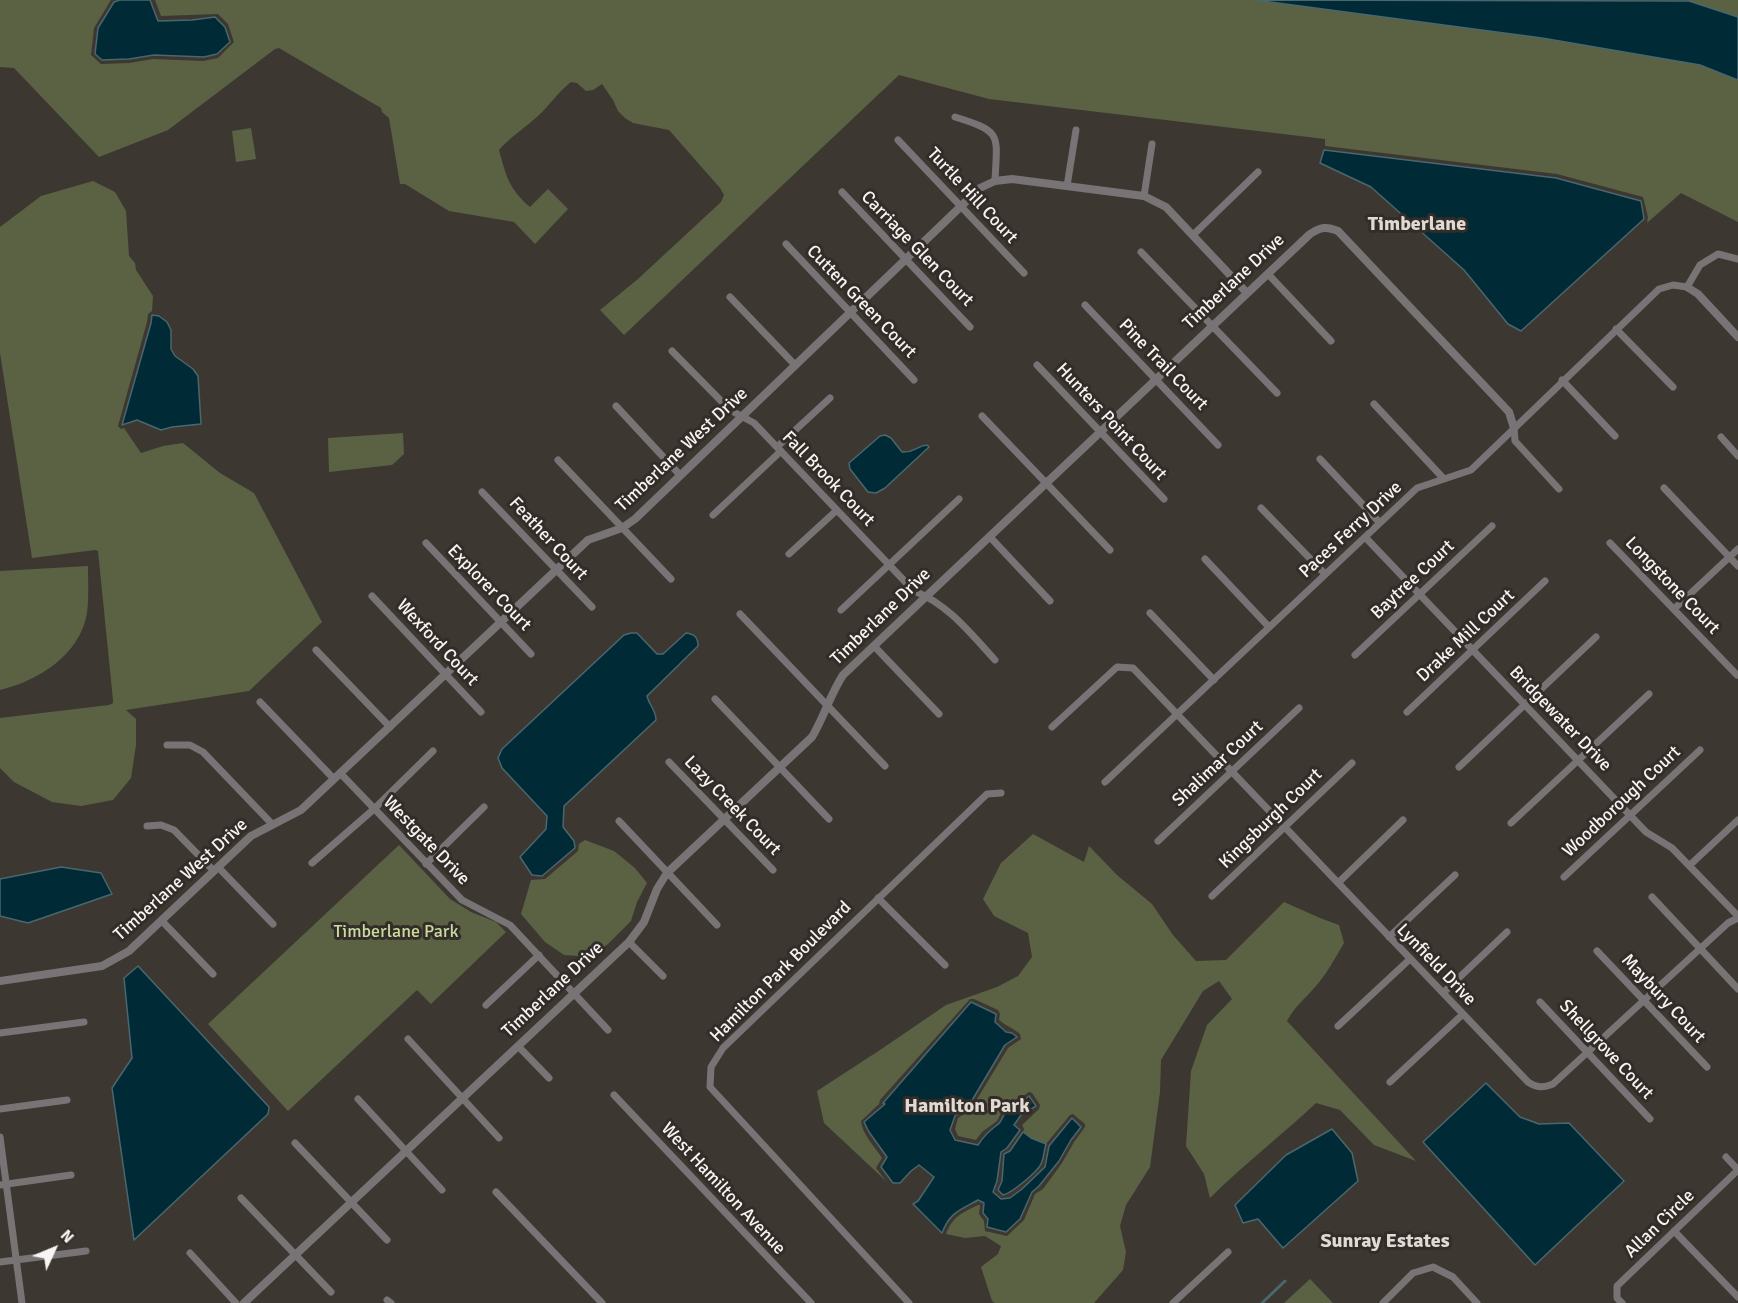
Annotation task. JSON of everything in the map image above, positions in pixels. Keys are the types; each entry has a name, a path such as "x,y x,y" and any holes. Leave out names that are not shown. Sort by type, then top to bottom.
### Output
{"street":[{"path":"955,117 982,125 993,133 997,144 995,181 1012,179 1144,196 1166,207 1247,293"},
{"path":"1067,186 1076,130"},
{"name":"Turtle Hill Court","path":"898,140 1024,273"},
{"path":"1144,196 1152,144"},
{"path":"1193,235 1258,172"},
{"name":"Timberlane West Drive","path":"0,981 102,966 129,951 251,836 301,810 588,540 622,528 635,519 981,188 995,181"},
{"name":"Carriage Glen Court","path":"842,192 970,327"},
{"name":"Timberlane Drive","path":"244,1303 629,942 644,922 657,889 667,873 812,737 833,690 843,675 1211,326 1320,227 1338,231 1509,412 1514,428"},
{"name":"Cutten Green Court","path":"786,244 914,380"},
{"path":"1141,252 1277,393"},
{"path":"1738,259 1718,254 1700,265 1688,287 1698,294 1738,337"},
{"path":"1268,274 1330,341"},
{"name":"Paces Ferry Drive","path":"1105,782 1417,488 1471,470 1659,290 1673,285 1688,287"},
{"path":"730,297 795,366"},
{"name":"Pine Trail Court","path":"1085,305 1218,445"},
{"path":"1616,329 1673,387"},
{"name":"Fall Brook Court","path":"672,351 730,410 754,423 914,591 944,607 996,660"},
{"name":"Hunters Point Court","path":"1037,365 1164,499"},
{"path":"1562,381 1615,436"},
{"path":"713,515 830,398"},
{"path":"1374,404 1444,479"},
{"path":"616,406 680,475"},
{"path":"982,417 1110,550"},
{"path":"1514,428 1515,441 1559,489"},
{"path":"1720,437 1738,456"},
{"path":"1320,459 1380,523"},
{"path":"558,460 671,579"},
{"path":"1664,488 1738,566"},
{"name":"Feather Court","path":"482,492 591,607"},
{"path":"841,610 959,499"},
{"path":"1261,508 1325,574"},
{"path":"789,554 837,510"},
{"name":"Baytree Court","path":"1355,655 1491,526"},
{"path":"990,537 1050,601"},
{"name":"Bridgewater Drive","path":"1365,537 1630,815 1647,832 1672,848 1738,917"},
{"name":"Explorer Court","path":"426,543 531,654"},
{"name":"Longstone Court","path":"1610,543 1737,675"},
{"path":"1674,609 1738,549"},
{"path":"1205,559 1269,627"},
{"name":"Drake Mill Court","path":"1407,712 1545,581"},
{"name":"Wexford Court","path":"372,596 481,711"},
{"path":"1150,613 1214,680"},
{"path":"740,614 885,766"},
{"path":"1459,767 1596,637"},
{"path":"873,646 939,714"},
{"path":"316,650 390,727"},
{"name":"Lynfield Drive","path":"1052,728 1117,667 1133,668 1462,1014 1528,1082 1535,1086 1544,1087 1553,1084 1728,923 1738,917"},
{"path":"1511,823 1649,694"},
{"path":"715,699 828,819"},
{"name":"Westgate Drive","path":"260,702 374,809 462,900 510,925 608,1030"},
{"name":"Shalimar Court","path":"1158,841 1299,708"},
{"path":"167,745 190,745 203,752 272,824"},
{"name":"Woodborough Court","path":"1564,877 1700,750"},
{"path":"312,863 374,809 433,751"},
{"name":"Lazy Creek Court","path":"669,762 773,870"},
{"name":"Kingsburgh Court","path":"1212,896 1352,764"},
{"name":"Hamilton Park Boulevard","path":"909,1303 711,1088 711,1067 723,1048 987,794 1001,793"},
{"path":"426,864 484,807"},
{"path":"1338,883 1403,820"},
{"path":"1690,865 1738,820"},
{"path":"620,821 717,925"},
{"path":"147,826 161,825 174,831 273,924"},
{"path":"1389,937 1455,875"},
{"path":"1652,897 1738,989"},
{"path":"878,898 945,965"},
{"path":"162,921 213,974"},
{"path":"1443,993 1507,932"},
{"path":"629,942 663,976"},
{"name":"Maybury Court","path":"1597,951 1707,1067"},
{"path":"486,1005 539,955"},
{"path":"1338,1026 1410,959"},
{"name":"Shellgrove Court","path":"1540,1002 1650,1119"},
{"path":"1390,1082 1462,1014"},
{"path":"0,1033 84,1022"},
{"path":"408,1039 499,1138"},
{"path":"518,1046 549,1078"},
{"name":"West Hamilton Avenue","path":"614,1095 811,1303"},
{"path":"358,1099 442,1190"},
{"path":"0,1108 67,1100"},
{"path":"0,1137 3,1184 22,1303"},
{"path":"295,1143 387,1240"},
{"path":"1726,1157 1738,1170"},
{"name":"Allan Circle","path":"1622,1303 1617,1298 1617,1286 1738,1170"},
{"path":"3,1184 71,1175"},
{"path":"496,1192 602,1303"},
{"path":"241,1198 331,1292"},
{"path":"1674,1231 1738,1297"},
{"path":"0,1262 86,1251"},
{"path":"1173,1303 1228,1252"},
{"path":"190,1253 236,1303"},
{"path":"1383,1303 1413,1273 1433,1267 1452,1277 1477,1303"}],"green space":[{"path":"0,0 111,0 94,28 91,55 101,64 153,59 203,61 218,58 234,42 228,24 218,14 161,16 155,0 1255,0 1542,38 1700,65 1738,80 1738,222 1681,193 1647,223 1648,217 1643,197 1557,174 1325,146 1325,139 989,99 899,75 624,335 600,310 638,279 721,202 724,195 669,130 633,123 625,118 618,111 602,84 593,90 586,91 577,83 571,82 538,116 499,150 509,182 530,207 548,189 568,209 535,244 514,222 449,211 405,184 400,184 389,118 381,108 279,48 168,130 99,157 14,68 0,67"},
{"path":"1685,0 1738,0 1738,17 1689,1"},
{"path":"251,128 256,159 236,162 232,131"},
{"path":"93,181 115,192 126,211 129,256 153,296 152,311 148,314 118,426 121,429 124,428 141,453 183,443 220,473 254,493 322,622 249,691 126,710 136,719 136,745 131,778 113,800 81,806 52,802 14,782 0,768 0,718 109,705 113,703 113,700 98,551 32,558 0,353 0,227 41,196"},
{"path":"403,433 404,454 392,465 329,472 328,438"},
{"path":"88,566 87,613 76,641 55,664 42,673 0,690 0,571"},
{"path":"1033,834 1084,862 1089,846 1117,875 1152,904 1173,935 1196,961 1226,960 1284,902 1339,925 1344,943 1323,977 1287,1021 1416,1161 1374,1145 1340,1110 1316,1103 1210,1198 1204,1174 1186,1146 1191,1071 1207,1025 1232,999 1219,981 1203,991 1161,1060 1160,1092 1150,1167 1126,1205 1120,1226 1126,1252 1123,1270 1094,1303 995,1303 992,1301 981,1267 998,1254 1001,1246 985,1236 965,1238 946,1234 949,1228 959,1216 980,1205 979,1214 984,1221 985,1231 1007,1236 1024,1220 1035,1194 1043,1189 1085,1127 1085,1124 1073,1114 1046,1144 1031,1138 1023,1132 1022,1125 1039,1109 1040,1105 1029,1092 1002,1111 997,1121 982,1132 976,1140 958,1136 955,1129 958,1118 971,1109 1008,1048 1021,1039 1020,1034 999,1020 998,1010 970,999 880,1100 879,1104 861,1121 866,1136 882,1158 876,1168 886,1181 824,1123 817,1091 946,1005 997,987 1018,976 1032,957 1028,933 994,916 983,899 1001,863"},
{"path":"585,840 614,851 635,868 647,883 637,902 631,921 592,957 564,955 545,942 521,914 531,880 545,879 578,851 579,844"},
{"name":"Timberlane Park","path":"399,845 450,899 471,912 496,922 506,932 431,1004 417,990 288,1111 208,1024"},
{"path":"1310,1279 1333,1303 1284,1303"}],"water":[{"path":"150,0 158,21 215,17 225,27 230,42 217,54 204,57 154,55 102,60 95,54 98,28 114,2"},
{"path":"1255,0 1689,1 1738,17 1738,80 1700,65 1542,38"},
{"path":"1324,150 1556,178 1641,201 1644,219 1521,331 1508,324 1464,270 1371,187 1320,163"},
{"path":"152,315 159,316 167,322 171,330 171,349 175,356 193,369 198,376 201,424 161,430 137,420 122,425"},
{"path":"885,435 891,438 902,452 927,445 929,447 885,488 876,493 868,492 850,469 849,463 880,436"},
{"path":"637,633 657,654 663,654 686,633 695,637 698,646 647,696 656,720 564,806 563,827 574,841 575,848 542,876 532,875 520,857 546,829 547,816 502,768 498,758 502,749 624,635"},
{"path":"61,867 101,873 112,894 28,923 0,916 0,879"},
{"path":"138,966 269,1107 268,1114 134,1240 112,1088 132,1058 124,978"},
{"path":"971,1002 996,1014 995,1022 1006,1032 1017,1037 1005,1045 968,1107 955,1116 950,1130 955,1140 978,1145 986,1134 1000,1122 1005,1113 1029,1096 1036,1106 1021,1115 1014,1125 1020,1130 1007,1148 1001,1152 993,1192 1001,1199 1010,1198 1045,1167 1049,1146 1072,1118 1081,1127 1059,1161 1032,1192 1020,1219 1006,1232 987,1227 988,1219 983,1213 984,1203 978,1200 952,1216 942,1233 913,1204 918,1201 934,1177 919,1165 900,1183 893,1183 881,1167 887,1157 864,1122 885,1104 883,1103"},
{"path":"1486,1083 1520,1117 1539,1124 1569,1123 1624,1181 1535,1265 1423,1142"},
{"path":"1332,1129 1352,1153 1358,1181 1283,1248 1258,1219 1243,1223 1235,1205 1286,1155"},
{"path":"1023,1132 1046,1144 1042,1162 1024,1182 1003,1195 998,1190 1002,1181 1004,1154 1010,1151"}],"waterway":[{"path":"1262,1303 1285,1281"}],"district":[{"name":"Timberlane","path":"1417,225"},
{"name":"Hamilton Park","path":"967,1107"},
{"name":"Sunray Estates","path":"1385,1242"}]}
